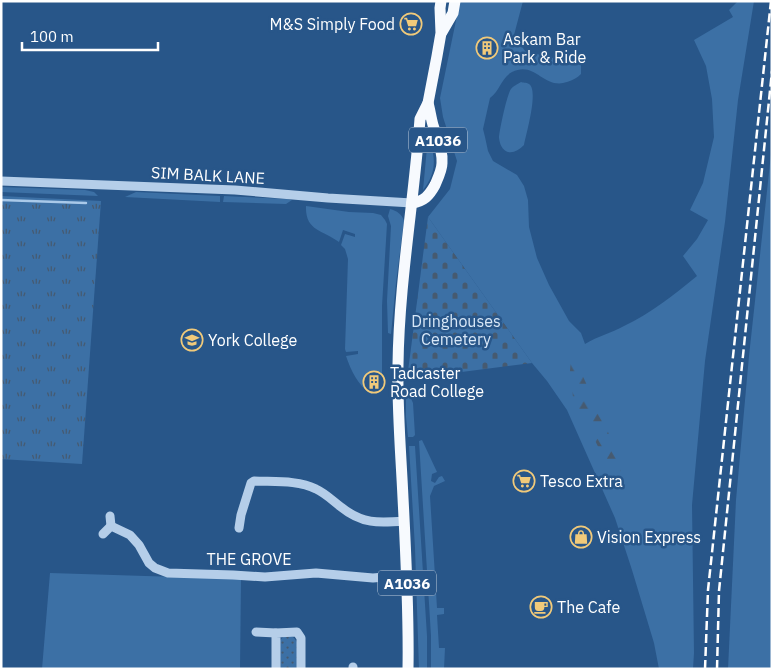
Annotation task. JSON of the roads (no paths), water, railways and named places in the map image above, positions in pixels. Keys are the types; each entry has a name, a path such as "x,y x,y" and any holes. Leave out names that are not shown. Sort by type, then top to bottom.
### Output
{"main road":[{"name":"A1036","path":"408,669 404,521 399,442 398,365 402,287 420,119 428,103 441,33 441,1"},
{"name":"A1036","path":"441,33 452,13 455,1"},
{"name":"A1036","path":"412,203 420,202 429,195 439,177 442,163 440,146 432,124 428,103"}],"street":[{"name":"SIM BALK LANE","path":"1,181 235,190 412,203"},
{"path":"239,528 241,516 254,481 287,482 315,488 352,516 370,522 404,521"},
{"path":"102,534 111,526 110,516"},
{"name":"THE GROVE","path":"111,526 130,535 155,568 168,572 265,577 316,573 373,578 406,575"},
{"path":"256,632 297,632 301,638 301,669"},
{"path":"276,633 276,669"}],"waterway":[{"path":"1,200 86,203"}],"railway":[{"path":"705,669 708,590 771,1"},
{"path":"717,669 719,591 772,71"}],"place":[{"name":"M&S Simply Food","path":"411,24"},
{"name":"Askam Bar Park & Ride","path":"487,48"},
{"name":"York College","path":"192,340"},
{"name":"Tadcaster Road College","path":"374,382"},
{"name":"Tesco Extra","path":"524,481"},
{"name":"Vision Express","path":"581,537"},
{"name":"The Cafe","path":"541,607"}],"park label":[{"name":"Dringhouses Cemetery","path":"456,330"}]}
